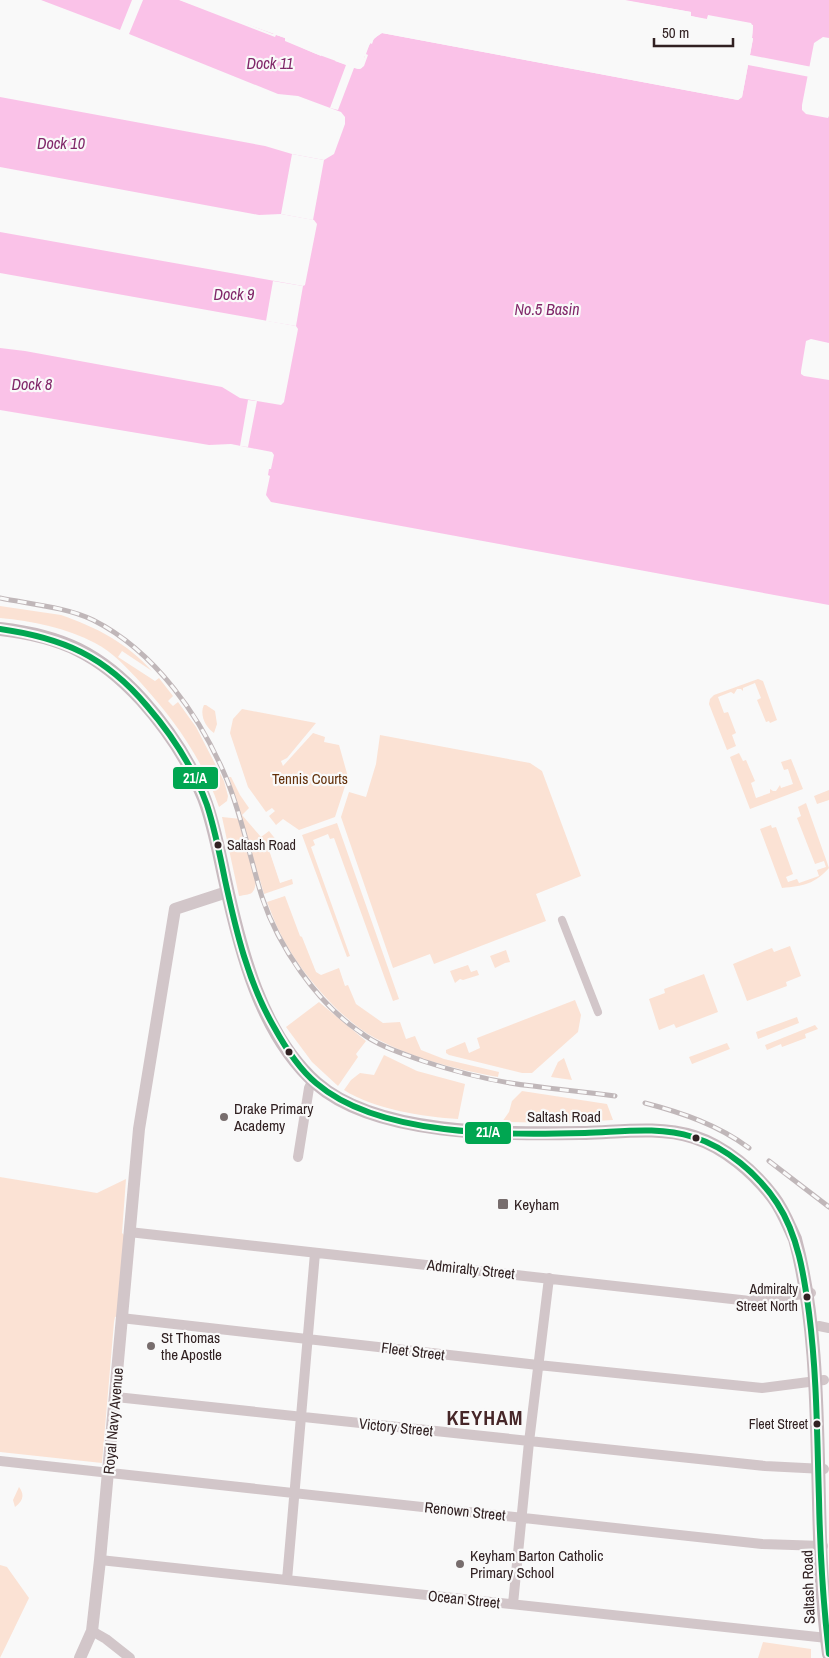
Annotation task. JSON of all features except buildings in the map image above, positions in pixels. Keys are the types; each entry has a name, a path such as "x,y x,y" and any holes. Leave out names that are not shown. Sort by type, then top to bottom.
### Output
{"main road":[{"name":"Saltash Road","path":"0,629 24,632 57,640 88,654 108,667 130,686 154,714 191,770 205,799 243,952 268,1018 297,1063 313,1080 337,1098 382,1116 414,1124 466,1130 531,1133 643,1131 688,1135 711,1144 741,1164 772,1195 783,1212 806,1263 812,1293 824,1327 825,1539 829,1654"}],"street":[{"name":"Royal Navy Avenue","path":"80,1658 92,1631 116,1397 121,1318 138,1138 162,980 175,909 227,892"},
{"path":"562,920 598,1012"},
{"path":"298,1157 309,1088 313,1080"},
{"name":"Admiralty Street","path":"129,1232 750,1301 812,1293"},
{"path":"287,1580 315,1253"},
{"path":"513,1604 548,1278"},
{"name":"Fleet Street","path":"121,1318 762,1388 824,1380"},
{"name":"Victory Street","path":"116,1397 765,1466 825,1469"},
{"name":"Renown Street","path":"0,1461 762,1544 825,1539"},
{"name":"Ocean Street","path":"100,1560 827,1638"},
{"path":"92,1631 106,1639 130,1658"}],"green space":[{"path":"0,606 61,615 99,631 132,652 152,671 122,651 118,657 155,681 159,678 173,696 168,701 173,706 178,702 196,727 224,781 228,796 227,801 219,807 196,756 176,726 141,683 114,656 95,643 61,629 37,623 0,618"},
{"path":"758,679 763,681 777,720 770,723 769,721 766,722 757,700 761,698 755,683 743,688 743,691 737,689 734,694 731,692 718,697 724,713 728,712 736,733 732,735 736,746 727,750 709,704 710,699 714,695"},
{"path":"204,705 215,711 217,724 214,733 204,721 202,713"},
{"name":"Tennis Courts","path":"242,709 316,723 287,758 281,761 283,766 313,733 325,737 324,742 339,745 348,777 335,817 299,830 283,819 276,825 269,816 275,811 272,808 266,812 248,787 230,733 233,719"},
{"path":"380,735 530,763 542,771 581,876 536,894 546,921 434,964 430,954 393,968 341,817 349,792 366,797 376,764"},
{"path":"739,753 743,761 746,760 755,781 751,783 756,798 770,793 770,789 776,791 780,785 781,788 793,784 788,769 784,770 781,762 791,759 803,789 750,809 730,757"},
{"path":"229,777 231,777 249,808 242,815 261,837 269,831 277,841 279,846 269,850 280,883 292,879 293,884 264,894 260,880 256,882 251,893 239,896 222,817 241,819"},
{"path":"829,790 829,800 817,804 814,796"},
{"path":"806,803 829,868 814,881 782,888 760,829 771,825 772,828 776,827 793,874 786,877 788,882 797,879 799,883 819,876 817,870 826,867 824,861 815,864 797,818 801,816 798,807"},
{"path":"337,823 399,999 393,1001 334,838 330,839 328,834 313,840 315,845 311,847 350,956 347,957 302,835"},
{"path":"285,896 316,972 321,975 339,968 345,986 348,985 356,1004 383,1023 400,1022 406,1039 415,1036 421,1050 444,1059 499,1072 498,1077 448,1066 415,1056 368,1034 343,1015 298,964 280,933 267,902"},
{"path":"790,946 801,976 786,982 787,986 747,1001 733,964 772,948 774,952"},
{"path":"506,950 510,962 495,968 490,956"},
{"path":"468,965 471,972 477,970 479,975 463,980 460,979 455,983 450,971"},
{"path":"704,974 718,1012 676,1028 674,1024 659,1030 649,999 665,993 664,989"},
{"path":"575,1000 581,1015 578,1032 532,1073 522,1073 446,1053 446,1050 465,1042 469,1053 480,1048 477,1038"},
{"path":"319,1002 366,1041 356,1054 358,1057 338,1086 312,1062 286,1027"},
{"path":"797,1017 799,1023 758,1039 756,1032"},
{"path":"815,1025 818,1029 805,1034 806,1038 782,1047 781,1044 767,1050 765,1045"},
{"path":"727,1043 730,1049 692,1064 689,1057"},
{"path":"384,1055 417,1071 465,1084 458,1119 399,1111 369,1102 344,1090 351,1080 360,1073 374,1075"},
{"path":"564,1058 572,1080 551,1077 558,1062"},
{"path":"522,1091 607,1104 613,1120 562,1123 502,1122 509,1112 512,1101"},
{"path":"0,1177 97,1193 126,1179 122,1233 126,1237 120,1315 115,1317 114,1322 102,1463 0,1452"},
{"path":"19,1487 22,1498 15,1507 13,1500"},
{"path":"0,1565 7,1567 29,1598 0,1658"},
{"path":"763,1642 811,1649 811,1658 758,1658"}],"water":[{"path":"41,0 132,0 120,30"},
{"name":"No.5 Basin","path":"143,0 180,0 285,38 285,40 314,53 358,69 362,68 370,44 382,33 738,100 742,97 753,39 753,25 708,16 707,20 691,16 691,12 625,0 829,0 829,38 823,37 814,43 802,110 806,114 828,118 829,116 829,343 811,339 806,341 801,374 829,380 829,605 271,502 266,495 270,476 268,475 269,469 271,469 274,455 272,452 231,444 209,445 0,410 0,348 222,387 240,398 281,405 284,402 298,329 296,326 0,273 0,232 305,285 317,224 314,220 281,214 259,215 0,167 0,97 265,146 292,154 324,160 334,154 345,124 345,117 341,112 298,96 278,94 129,34"}],"pier":[{"path":"179,0 187,0 273,34 276,32 322,54 321,56 285,41 285,38 276,35 275,37"},
{"path":"622,0 691,12 691,16 707,19 708,15 751,23 753,38 750,55 812,67 810,77 748,65 742,97 738,100 382,33 374,38 372,44 370,43 364,66 360,69 354,68 338,110 330,108 346,65 335,61 336,59 360,66 365,56 363,53 368,42 373,36 382,31 739,97 750,40 750,26 710,18 707,22 690,19 688,14 624,2"},
{"path":"292,154 324,160 313,220 281,214"},
{"path":"273,281 303,286 296,326 266,321"},
{"path":"248,400 257,401 248,447 240,446"}],"railway":[{"path":"0,598 59,609 93,620 115,633 136,649 173,688 190,710 204,733 227,780 242,823 262,897 278,935 314,989 344,1020 367,1037 382,1045 450,1069 505,1082 615,1096"},
{"path":"645,1103 673,1111 712,1126 749,1148"},
{"path":"769,1161 829,1207"}],"transit line":[{"name":"21/A","path":"0,629 63,644 99,662 131,689 174,741 196,778 207,805 238,937 257,992 287,1050 303,1071 316,1083 342,1101 373,1114 408,1123 444,1129 518,1134 639,1130 693,1137 717,1147 729,1155 751,1172 769,1192 784,1215 795,1242 802,1270 812,1336 822,1576 829,1654"}],"place":[{"name":"Saltash Road","path":"218,845"},
{"name":"Drake Primary Academy","path":"224,1117"},
{"name":"Keyham","path":"503,1204"},
{"name":"Admiralty Street North","path":"807,1297"},
{"name":"St Thomas the Apostle","path":"151,1346"},
{"name":"Fleet Street","path":"817,1424"},
{"name":"Keyham Barton Catholic Primary School","path":"460,1564"}],"district":[{"name":"KEYHAM","path":"485,1417"}],"water label":[{"name":"Dock 11","path":"270,63"},
{"name":"Dock 10","path":"61,143"},
{"name":"Dock 9","path":"234,294"},
{"name":"Dock 8","path":"32,384"}]}
